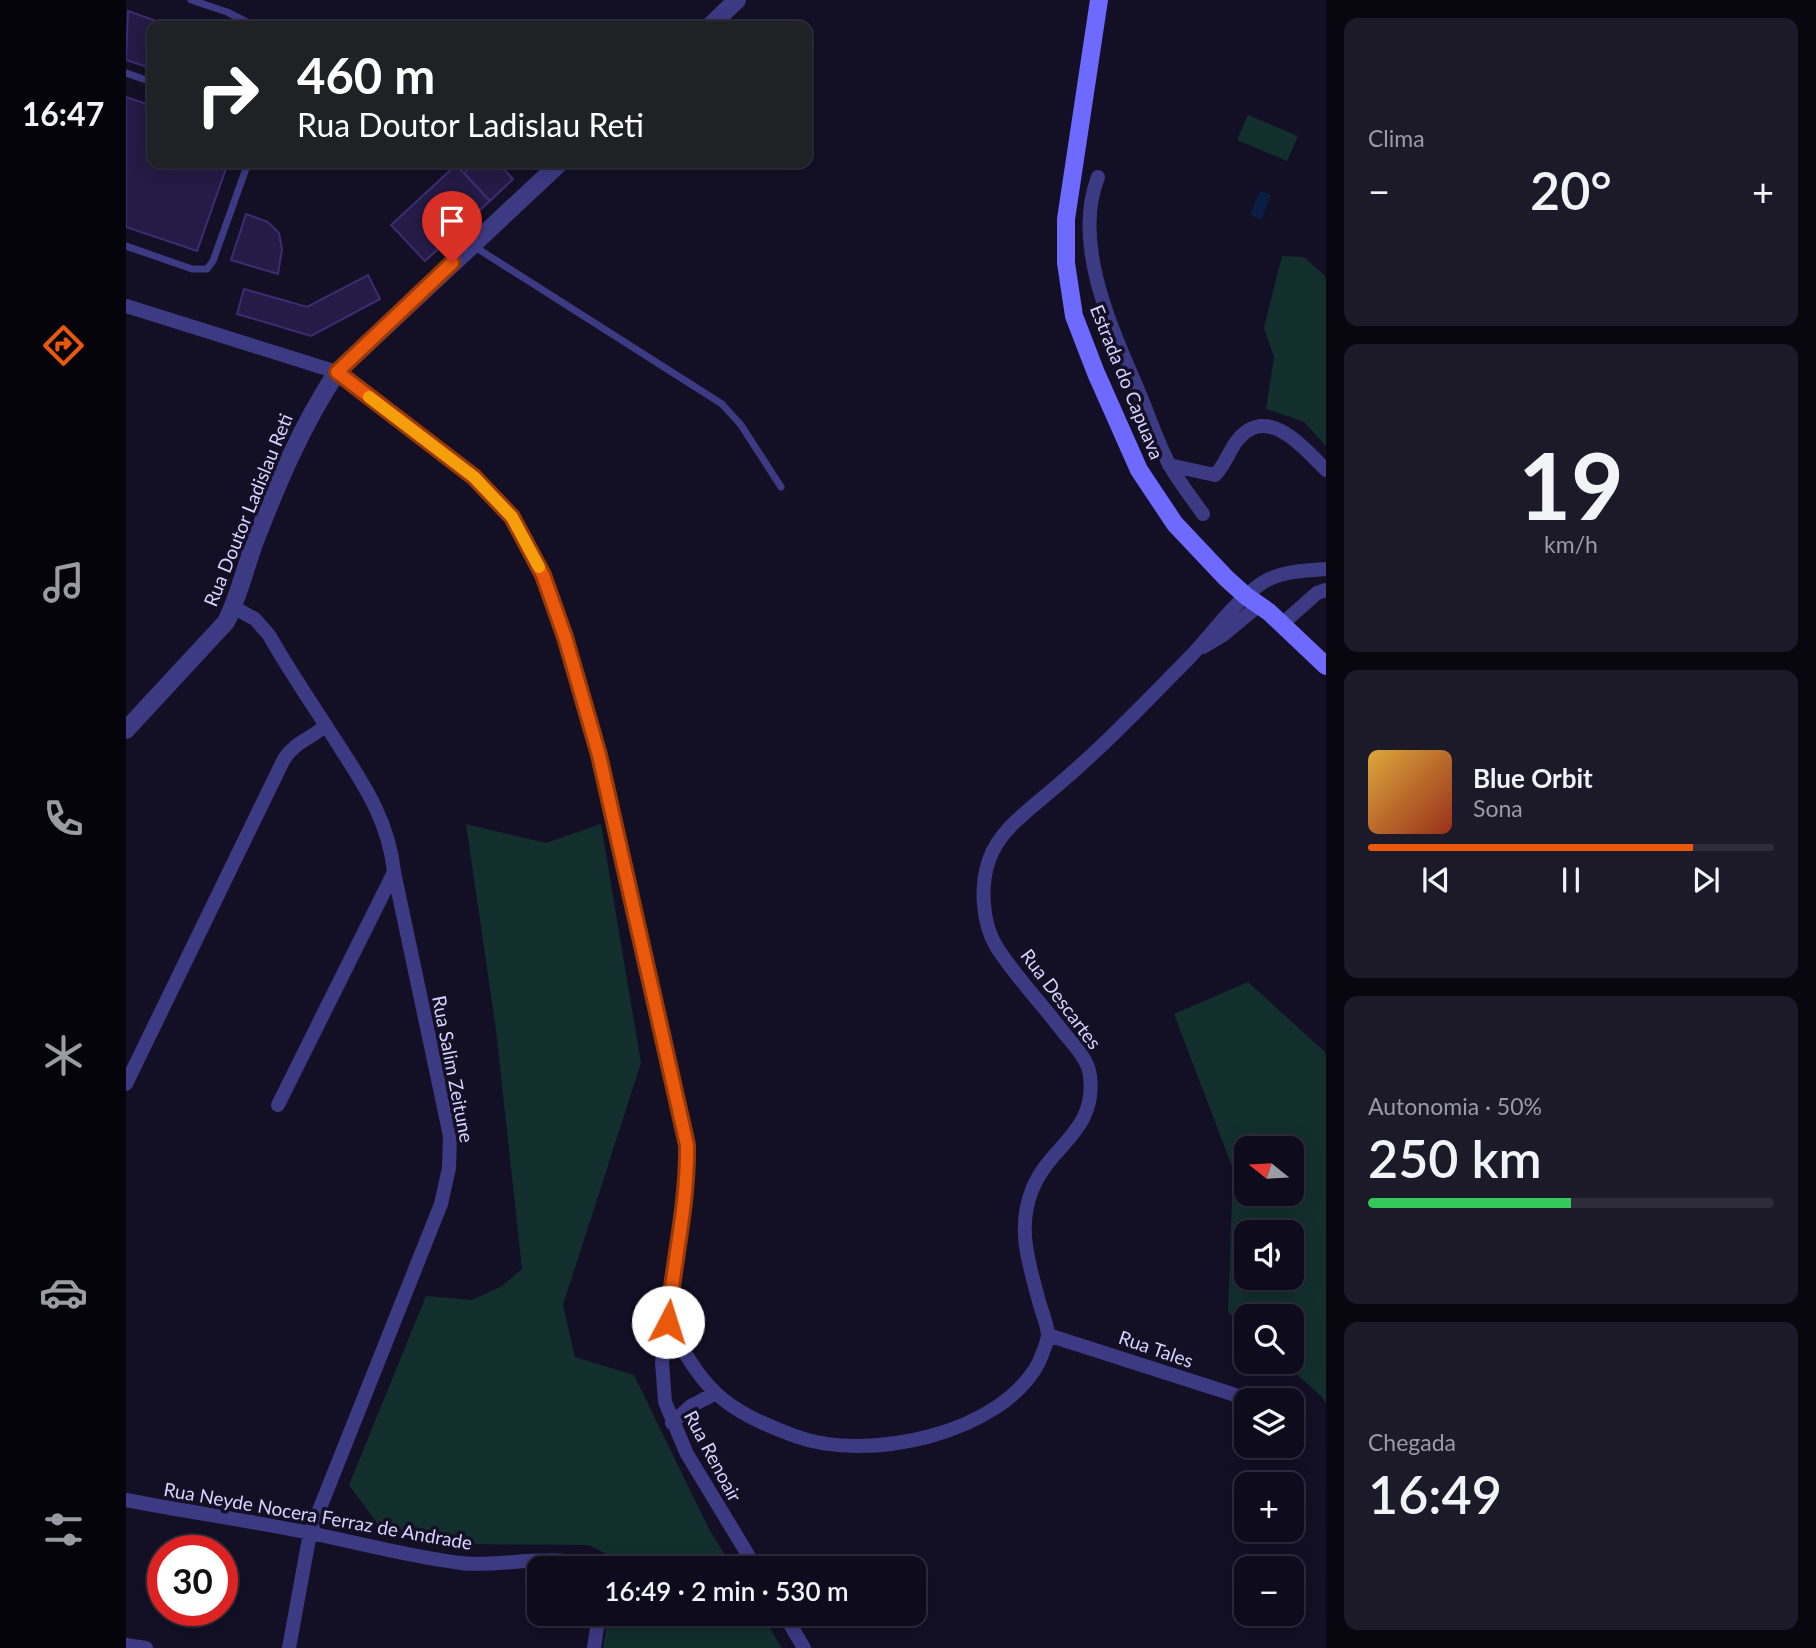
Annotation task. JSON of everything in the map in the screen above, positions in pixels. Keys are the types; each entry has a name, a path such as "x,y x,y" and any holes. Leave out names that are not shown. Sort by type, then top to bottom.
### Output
{"main road":[{"name":"Estrada do Capuava","path":"1099,0 1066,219 1066,263 1074,316 1139,470 1175,524 1252,600 1326,666"}],"street":[{"path":"715,21 737,0"},
{"name":"Rua Doutor Ladislau Reti","path":"126,730 215,635 233,607 254,543 295,443 337,372 555,168"},
{"path":"1098,177 1090,220 1099,288 1169,465 1203,514"},
{"path":"126,306 337,372"},
{"name":"Rua Renoair","path":"337,372 474,477 512,517 543,575 565,637 599,755 687,1145 687,1185 662,1362 665,1402 687,1454 749,1556"},
{"path":"1169,465 1215,475 1222,468 1235,443 1247,430 1261,425 1293,437 1326,470"},
{"name":"Rua Descartes","path":"1048,1335 1027,1258 1023,1225 1032,1189 1051,1159 1075,1134 1090,1103 1090,1072 1075,1046 995,943 986,915 983,888 989,857 1007,829 1059,784 1193,654 1223,635 1270,578 1326,569"},
{"path":"1282,624 1317,593 1326,590"},
{"name":"Rua Salim Zeitune","path":"233,607 255,620 269,635 379,813 391,849 450,1136 449,1168 441,1204 310,1533 289,1648"},
{"path":"126,1084 284,759 293,746 314,736 326,725"},
{"path":"278,1105 394,872"},
{"path":"668,1322 689,1364 714,1394 767,1426 802,1438 838,1444 895,1443 958,1426 997,1408 1032,1375 1048,1335"},
{"name":"Rua Tales","path":"1048,1335 1234,1395"},
{"path":"672,1423 691,1406 714,1394"},
{"name":"Rua Neyde Nocera Ferraz de Andrade","path":"126,1500 458,1563 486,1565 527,1562"},
{"path":"594,1648 597,1626"},
{"path":"791,1626 804,1648"},
{"path":"126,1645 146,1648"}],"lane":[{"path":"191,0 245,21"},
{"path":"126,73 147,80"},
{"path":"126,246 192,270 207,269 213,261 246,168"},
{"path":"471,244 722,404 741,425 780,487"}],"green space":[{"path":"1248,115 1298,136 1287,161 1237,140"},
{"path":"1282,256 1304,257 1326,277 1326,446 1304,422 1266,409 1274,357 1264,328"},
{"path":"466,824 546,843 601,824 641,1063 563,1305 575,1357 634,1375 709,1529 726,1556 611,1556 588,1545 459,1544 383,1531 349,1485 426,1296 472,1300 502,1286 522,1269 496,1030"},
{"path":"1248,982 1326,1053 1326,1404 1296,1374 1304,1374 1304,1304 1234,1304 1234,1318 1228,1312 1233,1169 1174,1014"},
{"path":"606,1626 768,1626 782,1648 603,1648"}],"water":[{"path":"1260,191 1271,195 1261,220 1250,215"}],"building":[{"path":"128,11 156,21 147,21 147,67 126,60"},
{"path":"126,97 147,104 147,168 226,168 197,251 126,227"},
{"path":"453,168 459,168 490,201 425,261 391,225"},
{"path":"470,168 503,168 513,179 490,201 464,173"},
{"path":"246,214 268,222 279,233 282,249 278,274 231,260"},
{"path":"368,275 380,299 311,336 237,314 244,289 307,307"}],"slow traffic":[{"path":"369,397 474,477 512,517 539,567"}],"route":[{"path":"452,263 337,372 474,477 512,517 543,575 565,637 599,755 687,1145 687,1185 668,1322"}]}
